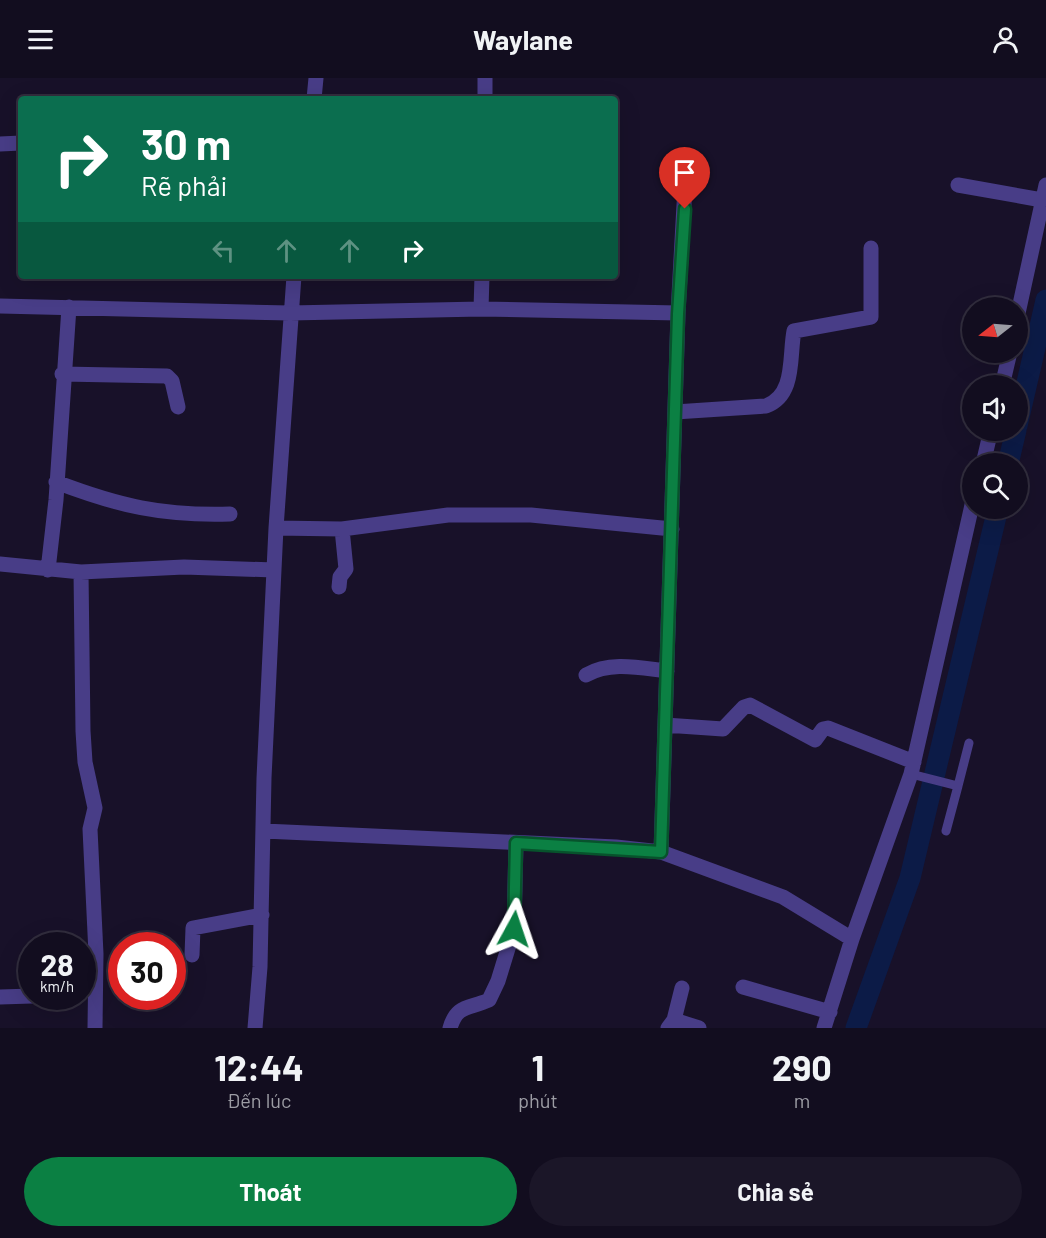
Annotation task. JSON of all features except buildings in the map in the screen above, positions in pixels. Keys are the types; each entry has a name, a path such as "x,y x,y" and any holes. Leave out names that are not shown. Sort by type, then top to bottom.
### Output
{"street":[{"path":"314,96 316,78"},
{"path":"485,96 486,78"},
{"path":"0,144 18,142"},
{"path":"661,852 678,314 686,169"},
{"path":"958,185 1044,193 1022,297"},
{"path":"675,412 766,406 778,399 790,373 794,331 871,316 871,248"},
{"path":"255,1028 262,915 276,528 294,279"},
{"path":"481,309 482,279"},
{"path":"0,306 290,313 481,309 678,314"},
{"path":"48,570 57,482 62,374 69,307"},
{"path":"62,374 167,376 172,381 178,407"},
{"path":"57,482 110,502 140,509 201,515 230,514"},
{"path":"276,528 342,529 438,516 531,515 672,529"},
{"path":"824,1028 852,939 915,771 969,519"},
{"path":"339,587 340,577 346,569 342,529"},
{"path":"0,564 81,572 184,567 274,570"},
{"path":"81,572 83,731 86,762 95,808 91,821 90,839 89,932"},
{"path":"586,675 601,668 615,666 667,670"},
{"path":"665,725 723,729 744,707 750,705 815,740 823,729 828,728 915,771"},
{"path":"264,831 661,852 783,897 852,939"},
{"path":"450,1028 453,1017 459,1010 489,1000 498,981 514,929 516,843"},
{"path":"192,955 193,928 262,915"},
{"path":"743,987 830,1012"},
{"path":"682,988 671,1024 699,1028"},
{"path":"0,997 18,996"},
{"path":"92,1010 95,1028"}],"lane":[{"path":"946,831 969,742"},
{"path":"915,771 956,786"}],"waterway":[{"path":"1028,378 1046,300"},
{"path":"1011,453 1013,441"},
{"path":"856,1028 910,878 995,519"}],"route":[{"path":"514,929 517,900 516,843 616,847 661,852 678,314 685,209"}]}
